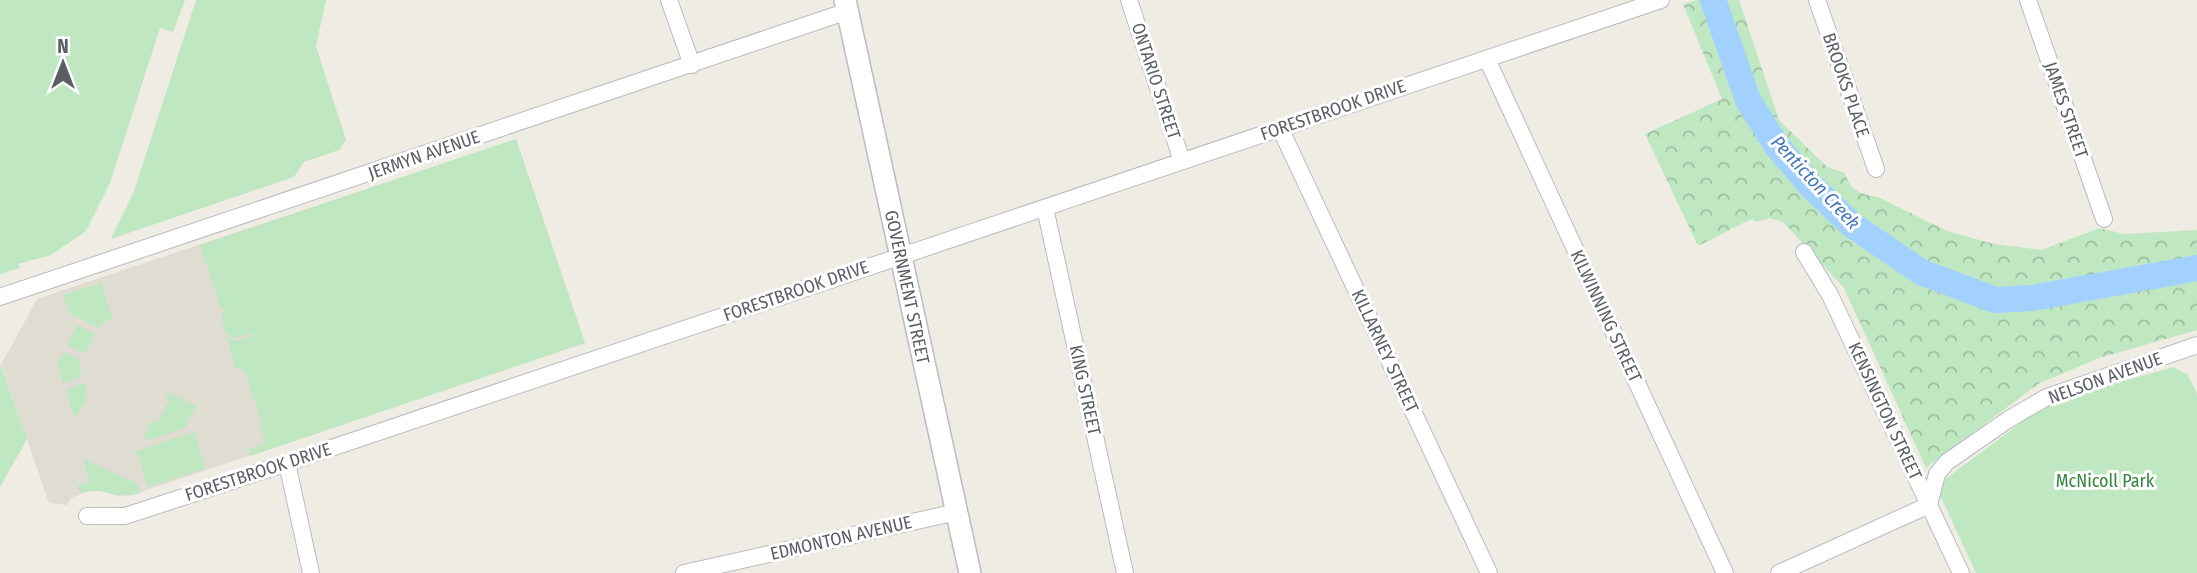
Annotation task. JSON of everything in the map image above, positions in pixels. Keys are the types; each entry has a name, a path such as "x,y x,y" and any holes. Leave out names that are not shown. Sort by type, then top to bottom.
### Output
{"street":[{"path":"669,0 692,65"},
{"name":"ONTARIO STREET","path":"1129,0 1182,161"},
{"name":"FORESTBROOK DRIVE","path":"87,516 125,516 287,463 1661,0"},
{"name":"BROOKS PLACE","path":"1817,0 1875,169"},
{"name":"JAMES STREET","path":"2028,0 2104,219"},
{"name":"JERMYN AVENUE","path":"0,297 692,65 846,6"},
{"name":"GOVERNMENT STREET","path":"846,6 970,573"},
{"name":"KILWINNING STREET","path":"1487,59 1725,573"},
{"name":"KILLARNEY STREET","path":"1280,128 1489,573"},
{"name":"KING STREET","path":"1045,208 1125,573"},
{"name":"KENSINGTON STREET","path":"1804,252 1830,295 1961,573"},
{"name":"NELSON AVENUE","path":"1928,505 1937,474 1947,462 2009,419 2047,397 2197,345"},
{"path":"287,463 311,573"},
{"path":"1779,573 1928,505"},
{"name":"EDMONTON AVENUE","path":"684,573 957,512"}],"shaded area":[{"path":"516,139 585,343 132,495 117,496 90,490 71,498 67,505 49,503 1,365 37,299"}],"green space":[{"path":"0,0 185,0 173,32 160,28 110,183 86,231 51,255 18,264 20,268 0,274"},
{"path":"196,0 326,0 316,46 346,140 339,150 304,162 294,177 111,239 134,191"},
{"path":"1698,0 1739,0 1779,120 1827,167 1845,173 1853,188 1861,193 1878,197 1947,231 1994,244 2042,250 2099,228 2124,234 2197,230 2197,330 2099,358 2038,384 1926,468 1844,288 1784,223 1770,218 1756,222 1751,219 1698,246 1645,134 1722,99 1683,4"},
{"path":"516,139 585,343 250,456 249,449 265,443 260,426 262,424 245,371 235,367 226,336 235,341 253,335 252,333 235,338 226,334 221,317 225,309 221,309 200,245"},
{"path":"101,283 113,319 101,323 99,328 69,313 63,295"},
{"path":"77,325 95,334 85,354 67,345"},
{"path":"64,352 82,361 79,367 82,376 63,383 57,366"},
{"path":"0,364 27,439 0,487"},
{"name":"McNicoll Park","path":"2174,367 2188,375 2197,394 2197,573 1976,573 1938,491 1944,480 2050,401"},
{"path":"84,383 88,394 75,419 65,390"},
{"path":"168,393 196,406 185,428 150,440 143,437 151,421 157,423 169,400 166,398"},
{"path":"194,432 206,468 148,487 136,451"},
{"path":"83,459 138,484 140,493 81,493 77,486 90,481"}],"waterway":[{"name":"Penticton Creek","path":"1713,0 1748,100 1776,145 1812,187 1852,225 1921,272 1995,300 2032,298 2197,268"}]}
